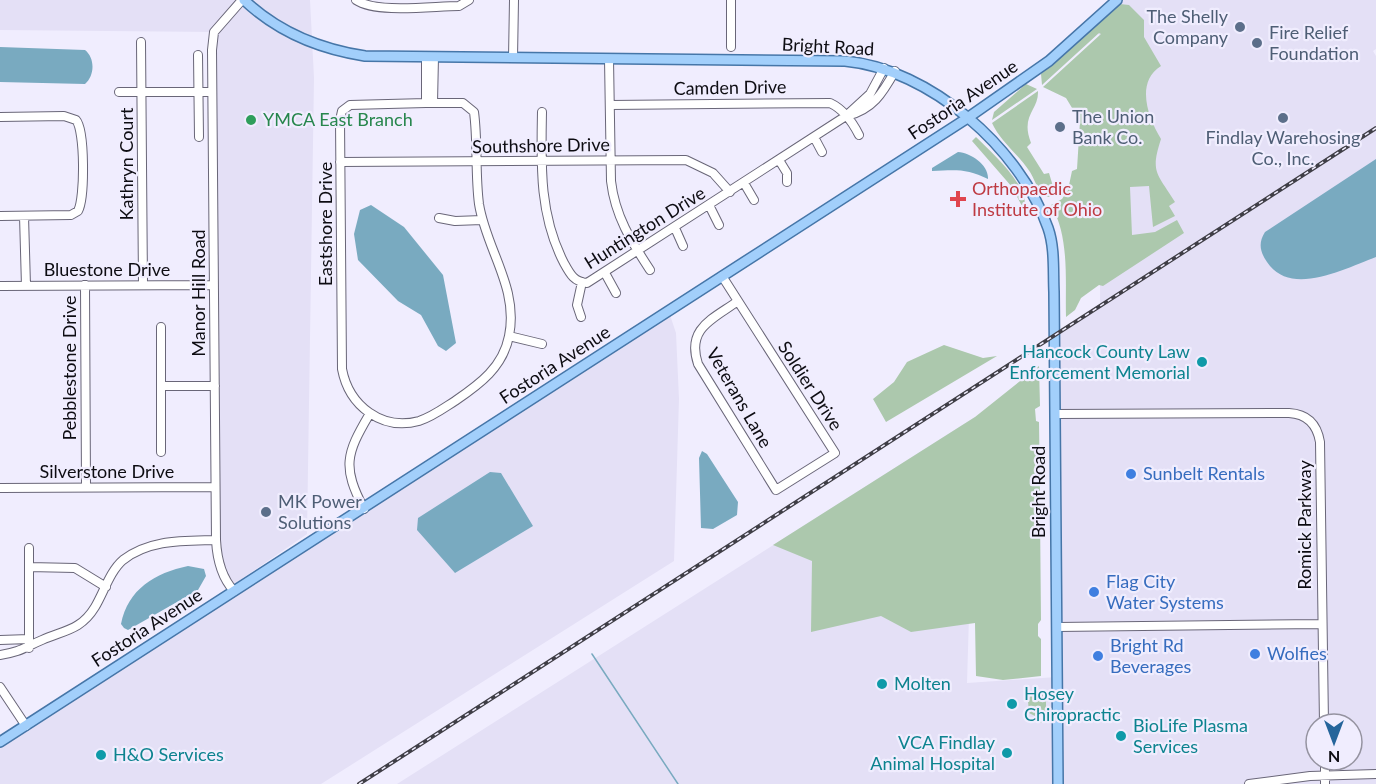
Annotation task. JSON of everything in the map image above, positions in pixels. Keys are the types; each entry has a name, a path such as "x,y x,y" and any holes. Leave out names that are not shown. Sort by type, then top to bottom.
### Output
{"main road":[{"name":"Bright Road","path":"243,0 280,27 324,47 365,56 845,61 884,68 895,71 927,89 994,142 1020,173 1040,208 1051,238 1058,784"},
{"name":"Fostoria Avenue","path":"0,742 966,119 1049,61 1117,0"}],"street":[{"name":"Manor Hill Road","path":"234,591 221,570 216,540 212,92 214,32 243,0"},
{"path":"356,0 381,7 459,6 469,0"},
{"path":"513,58 514,0"},
{"path":"731,0 731,47"},
{"name":"Kathryn Court","path":"141,42 143,285"},
{"path":"198,55 199,137"},
{"path":"363,509 351,483 348,465 351,447 369,414 404,423 429,417 485,379 501,357 509,336 510,297 483,220 472,110 463,103 429,103 430,57"},
{"path":"609,59 610,160 616,208 626,234 650,270"},
{"name":"Huntington Drive","path":"542,112 543,193 551,232 570,273 582,282 591,282 846,116 870,94 884,68"},
{"name":"Huntington Drive","path":"846,116 859,112 874,103 895,71"},
{"path":"118,92 212,92"},
{"name":"Camden Drive","path":"610,105 821,102 834,105 846,116"},
{"name":"Eastshore Drive","path":"369,414 352,395 342,369 340,120 346,107 355,104 429,103"},
{"path":"846,116 859,135"},
{"path":"0,117 68,117 76,120 81,126 82,199 78,211 67,215 0,216"},
{"path":"814,137 822,152"},
{"path":"779,160 787,173 787,182"},
{"name":"Southshore Drive","path":"340,162 690,161 713,173 730,192"},
{"path":"744,183 754,200"},
{"path":"709,206 719,225"},
{"path":"24,216 26,286"},
{"path":"439,218 454,221 483,220"},
{"path":"675,228 683,246"},
{"path":"605,273 616,293"},
{"name":"Soldier Drive","path":"722,276 835,453 776,490"},
{"path":"581,317 577,305 582,282"},
{"name":"Pebblestone Drive","path":"85,285 86,488"},
{"name":"Bluestone Drive","path":"0,286 214,285"},
{"name":"Veterans Lane","path":"738,301 704,326 694,337 694,353 698,364 776,490"},
{"path":"160,327 161,452"},
{"path":"509,336 542,344"},
{"path":"161,386 214,386"},
{"name":"Romick Parkway","path":"1055,414 1289,413 1307,418 1316,429 1320,442 1324,712"},
{"name":"Silverstone Drive","path":"0,488 215,487"},
{"path":"0,655 66,633 82,624 91,614 124,559 158,544 216,540"},
{"path":"29,548 29,644"},
{"path":"29,567 75,568 106,587"},
{"path":"1057,627 1321,624"},
{"path":"0,640 29,644"},
{"path":"0,687 26,726"},
{"path":"1325,772 1325,784"},
{"path":"1249,784 1325,775 1376,774"}],"shaded area":[{"path":"0,0 310,0 314,78 307,534 230,587 217,558 214,32 0,30"},
{"path":"1117,0 1376,0 1376,49 1373,51 1376,56 1376,784 397,784 975,417 967,683 1057,677 1054,335 1100,305 1101,36 1088,27"},
{"path":"670,315 676,333 679,399 674,561 321,784 0,784 0,747"}],"green space":[{"path":"1120,4 1129,5 1144,20 1144,37 1161,66 1148,81 1146,101 1148,111 1161,139 1156,159 1157,172 1175,202 1169,206 1175,216 1153,227 1149,186 1130,187 1132,235 1155,232 1177,220 1184,233 1103,286 1099,285 1081,298 1075,310 1066,317 1064,245 1051,205 1062,199 1068,190 1072,171 1077,169 1080,121 1066,98 1043,87 1101,34 1099,33 1042,85 1041,74"},
{"path":"1026,84 1037,89 992,120 994,112"},
{"path":"1038,91 1038,98 1029,119 1028,134 1031,143 1027,147 1044,174 1049,173 1055,193 1049,197 1040,190 1030,172 992,123"},
{"path":"976,137 998,159 1020,187 1024,196 1023,208 1012,187 972,141"},
{"path":"944,345 983,358 997,356 886,422 873,399 894,382 907,362"},
{"path":"1039,366 1040,406 1035,409 1036,421 1039,422 1040,497 1037,499 1037,512 1040,515 1041,620 1038,624 1038,636 1041,639 1041,676 1003,680 976,676 975,623 911,632 881,616 811,632 812,561 773,545 975,417"},
{"path":"1031,693 1046,694 1046,722 1037,723 1035,716 1029,713 1028,701"}],"water":[{"path":"0,47 85,50 91,57 91,76 85,84 0,82"},
{"path":"958,152 978,161 986,169 988,179 967,171 932,171 932,168"},
{"path":"1376,159 1376,257 1319,277 1290,278 1277,273 1261,251 1261,240 1265,232"},
{"path":"371,205 404,227 443,275 456,343 446,351 438,346 421,315 398,301 358,260 354,234 360,210"},
{"path":"702,451 707,454 738,502 737,515 713,529 701,528 699,458"},
{"path":"490,472 501,473 533,526 455,573 417,530 418,518"},
{"path":"188,566 204,569 206,576 198,590 128,630 124,628 121,624 130,601 145,584 165,573"}],"waterway":[{"path":"592,654 678,784"}],"railway":[{"path":"359,784 1376,128"}],"place":[{"name":"The Shelly Company","path":"1240,27"},
{"name":"Fire Relief Foundation","path":"1257,43"},
{"name":"Findlay Warehosing Co., Inc.","path":"1283,118"},
{"name":"YMCA East Branch","path":"251,120"},
{"name":"The Union Bank Co.","path":"1060,127"},
{"name":"Orthopaedic Institute of Ohio","path":"958,199"},
{"name":"Hancock County Law Enforcement Memorial","path":"1202,362"},
{"name":"Sunbelt Rentals","path":"1131,474"},
{"name":"MK Power Solutions","path":"266,512"},
{"name":"Flag City Water Systems","path":"1094,592"},
{"name":"Wolfies","path":"1255,654"},
{"name":"Bright Rd Beverages","path":"1098,656"},
{"name":"Molten","path":"882,684"},
{"name":"Hosey Chiropractic","path":"1012,704"},
{"name":"BioLife Plasma Services","path":"1121,736"},
{"name":"VCA Findlay Animal Hospital","path":"1007,753"},
{"name":"H&O Services","path":"101,755"}]}
